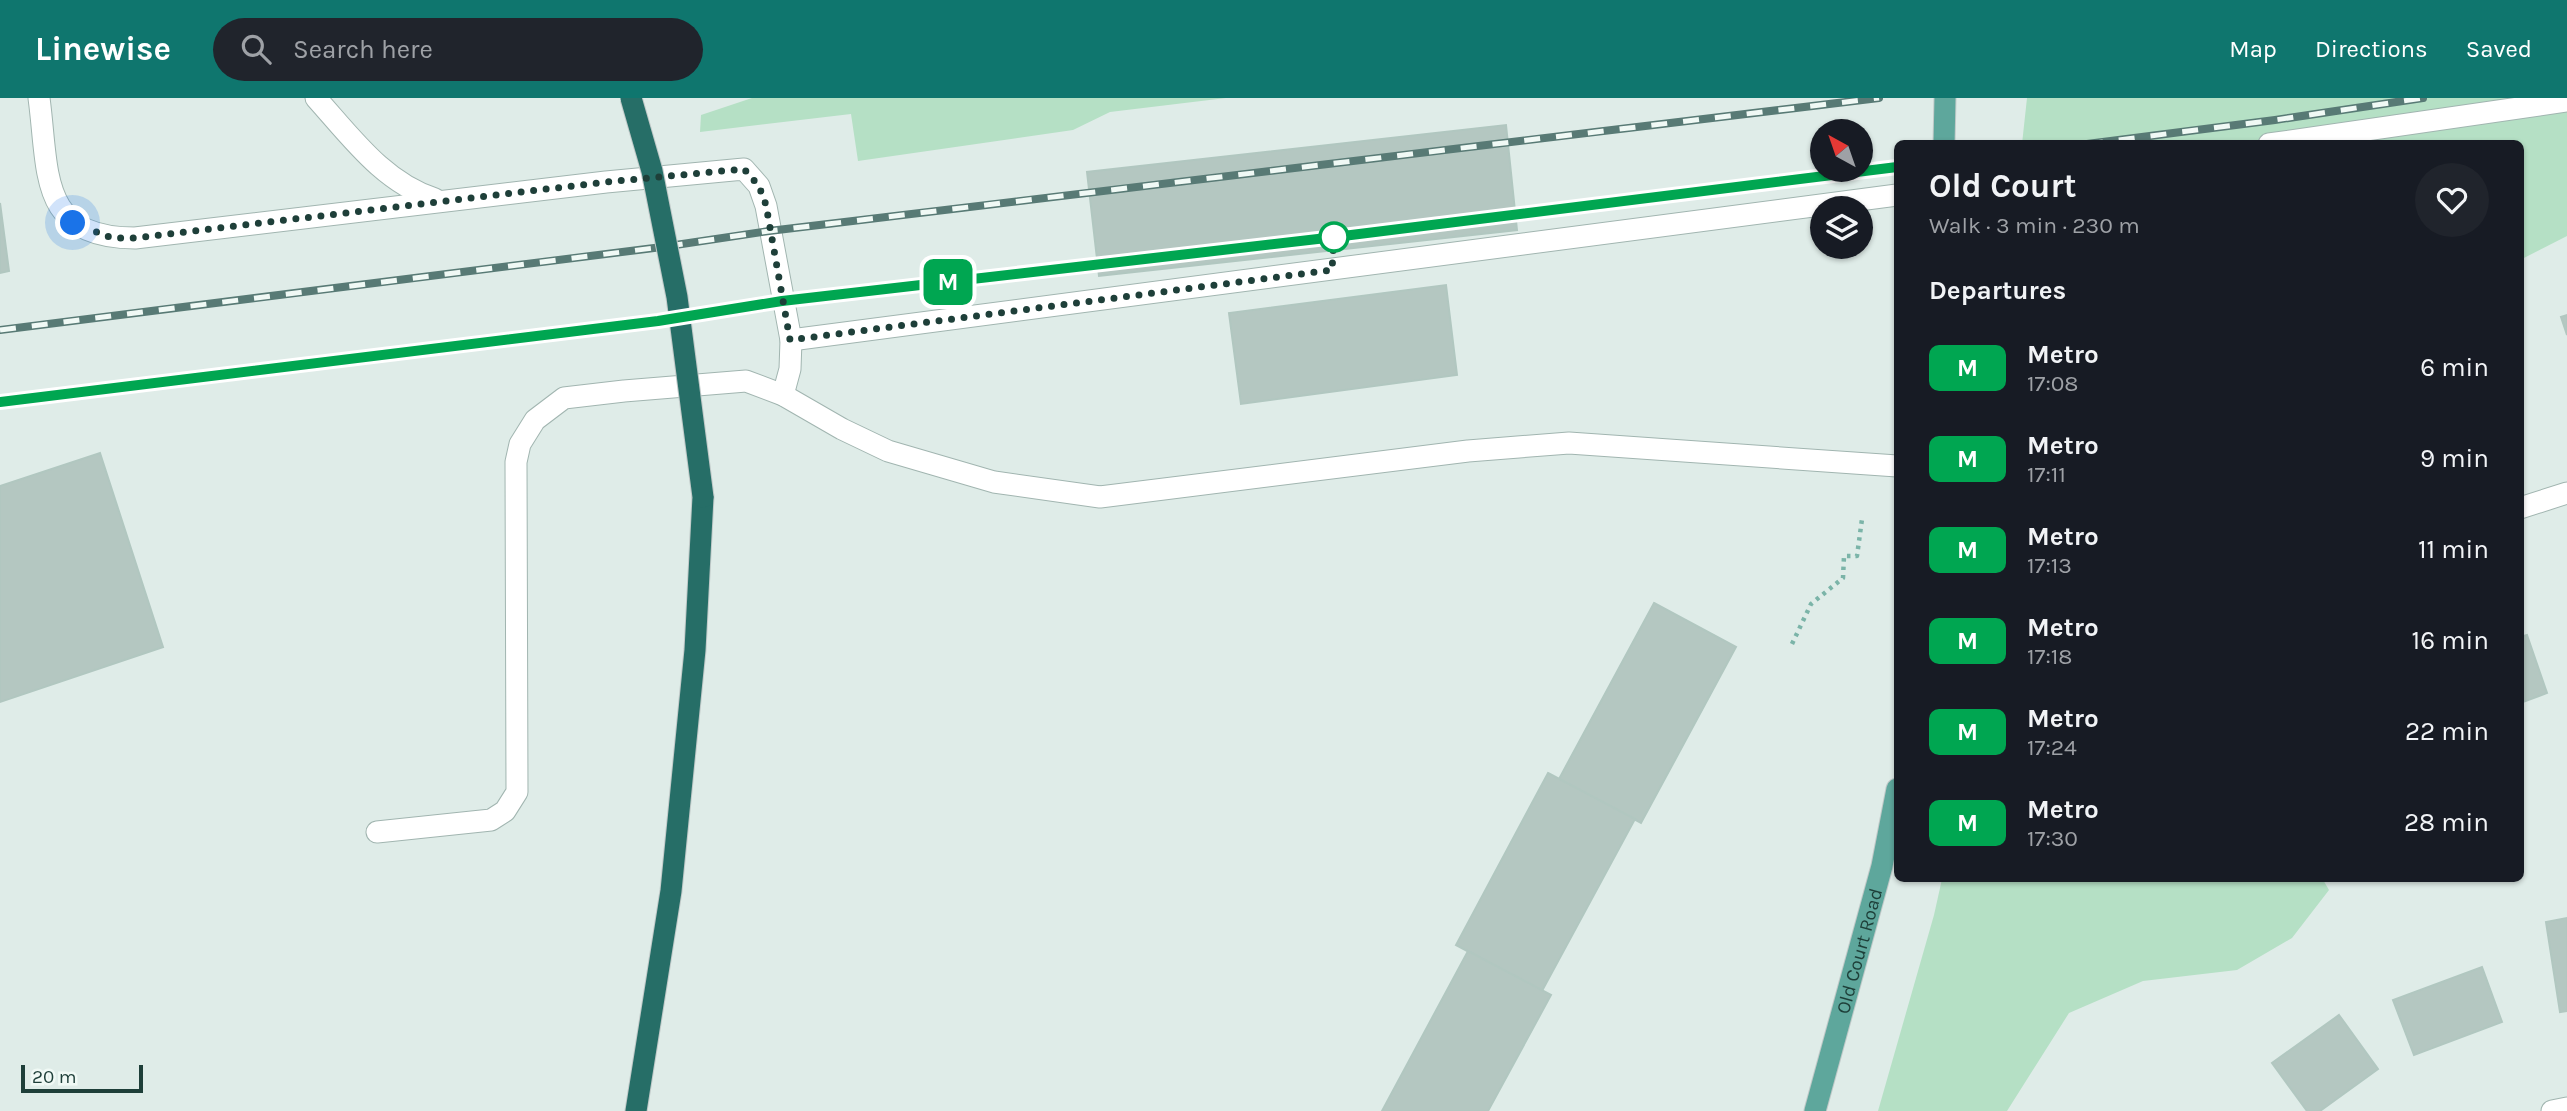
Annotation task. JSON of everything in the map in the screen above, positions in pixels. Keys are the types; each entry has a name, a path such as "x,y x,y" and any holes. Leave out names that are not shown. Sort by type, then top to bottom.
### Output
{"highway":[{"path":"631,98 652,171 677,297 702,497 695,650 671,891 636,1111"}],"main road":[{"path":"1944,140 1945,98"},
{"name":"Old Court Road","path":"1815,1111 1882,866 1894,804"}],"street":[{"path":"39,98 51,192 60,210 73,223 112,238 135,238 441,201 744,169 759,186 766,205 790,340 790,369 783,395"},
{"path":"316,98 383,170 402,185 441,201"},
{"path":"2297,140 2567,101"},
{"path":"790,340 1894,195"},
{"path":"377,832 491,820 505,811 517,792 516,462 520,444 535,420 564,398 746,381 783,395 842,429 888,451 994,482 1100,497 1468,451 1569,443 1894,466"},
{"path":"2524,507 2567,492"},
{"path":"2552,1111 2567,1108"}],"path":[{"path":"1792,644 1811,604 1843,578 1844,556 1857,556 1862,519"}],"green space":[{"path":"752,98 1226,98 1110,112 1073,130 858,161 851,114 700,132 701,115"},
{"path":"2027,98 2567,98 2567,236 2524,258 2524,140 2022,140"},
{"path":"1941,882 2324,882 2329,890 2292,938 2237,970 2143,981 2069,1013 2007,1111 1878,1111"}],"building":[{"path":"1506,125 1517,230 1099,276 1087,172"},
{"path":"0,203 9,271 0,273"},
{"path":"1446,285 1457,375 1241,404 1229,313"},
{"path":"2567,315 2567,335 2561,317"},
{"path":"100,453 163,647 0,702 0,486"},
{"path":"1654,603 1736,647 1641,823 1559,779"},
{"path":"2527,635 2547,693 2524,702 2524,636"},
{"path":"1548,773 1635,819 1542,991 1456,945"},
{"path":"2567,918 2567,1011 2560,1012 2546,922"},
{"path":"1468,951 1551,995 1488,1111 1382,1111"},
{"path":"2482,967 2502,1022 2414,1055 2393,1000"},
{"path":"2339,1015 2378,1069 2320,1111 2307,1111 2272,1063"}],"railway":[{"path":"0,330 662,247 769,231 1879,98"},
{"path":"2118,140 2423,98"},
{"path":"0,402 658,322 782,301 1335,237 1894,167"}],"metro line":[{"name":"M","path":"0,402 658,321 782,301 1335,237 1894,167"}],"route":[{"path":"73,223 112,238 135,238 606,182 744,169 759,186 766,205 790,340 1332,270 1334,237"}]}
